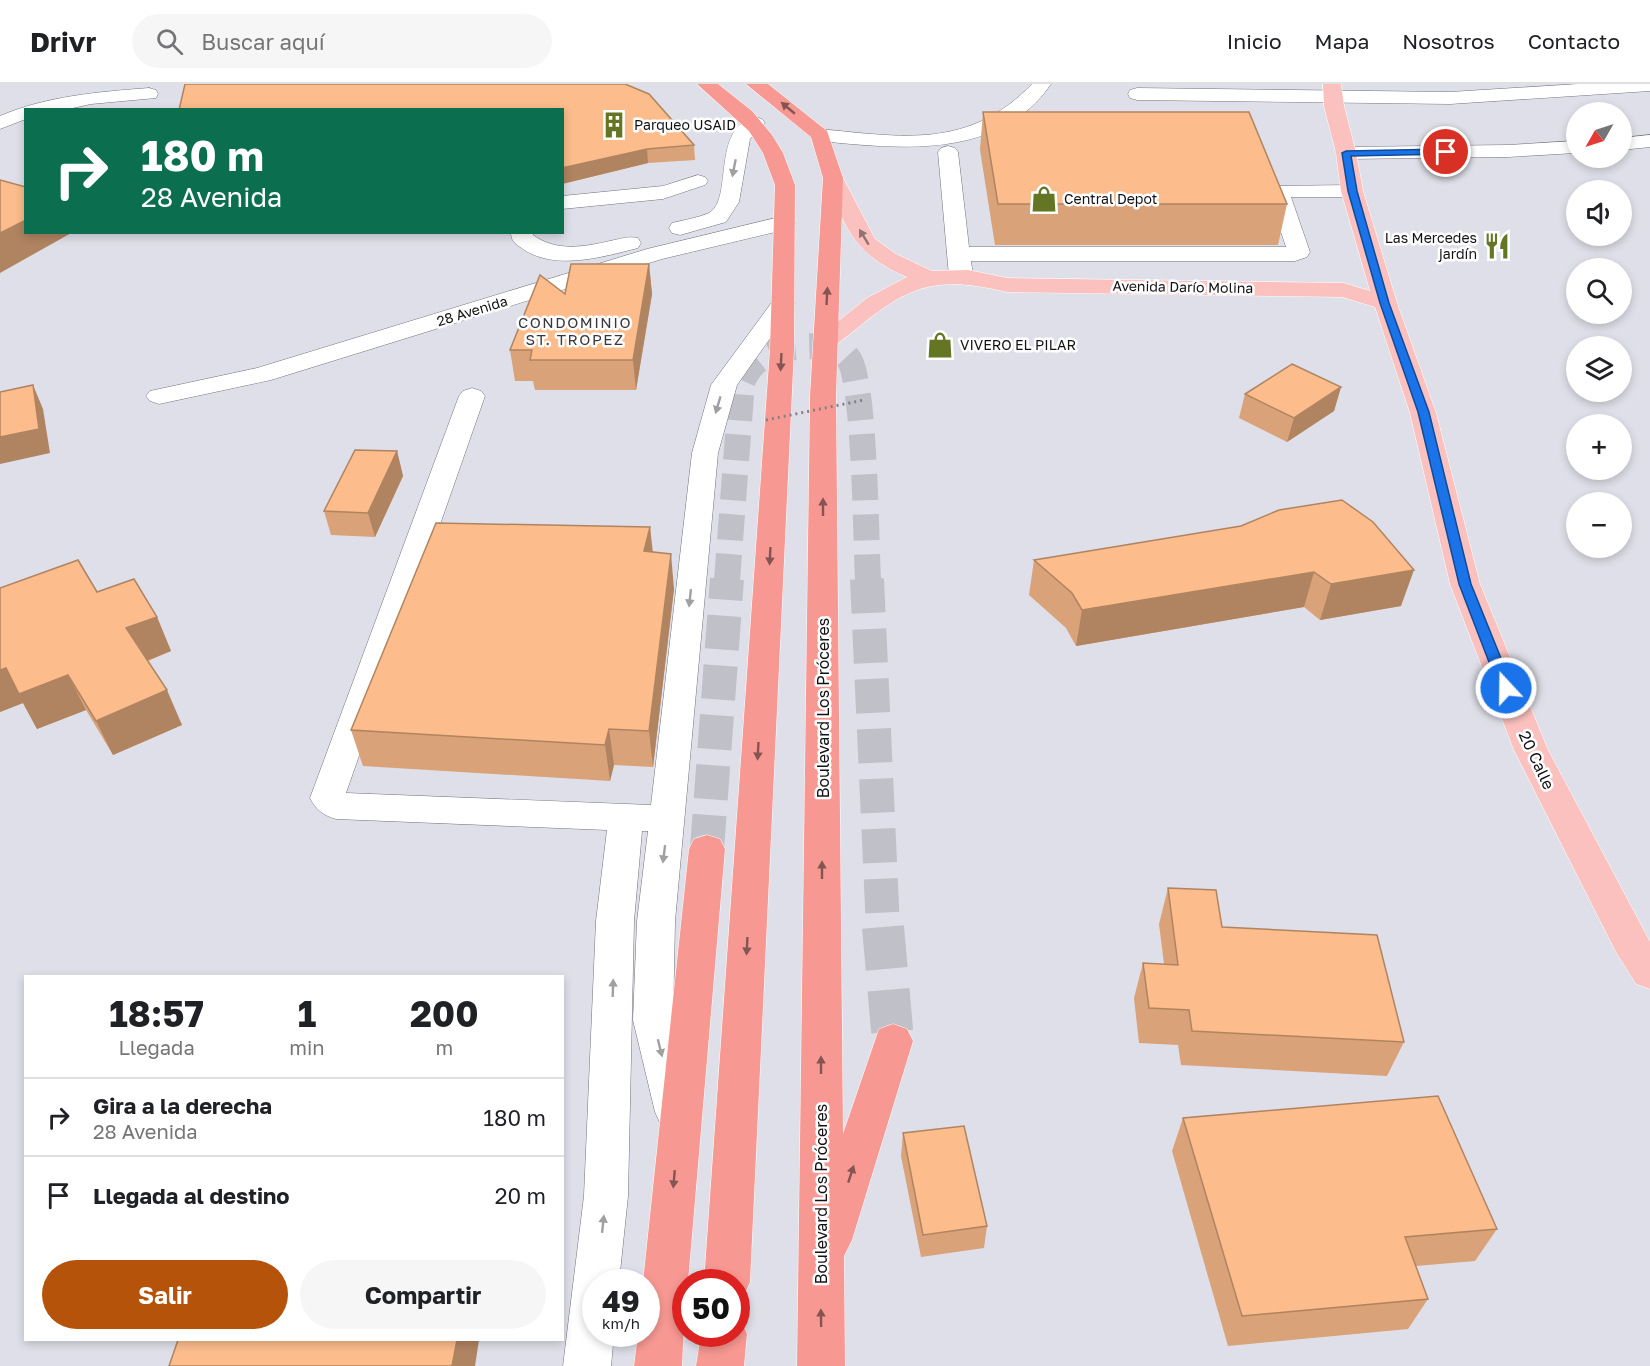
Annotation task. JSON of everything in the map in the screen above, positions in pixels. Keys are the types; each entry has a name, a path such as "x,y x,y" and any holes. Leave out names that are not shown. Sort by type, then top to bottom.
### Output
{"highway":[{"path":"706,84 731,101 755,123 780,166 785,185 782,349 728,1269"},
{"path":"754,84 774,96 820,135"},
{"name":"Boulevard Los Próceres","path":"820,135 833,178 823,396 821,1366"},
{"path":"658,1366 679,1123 707,849"},
{"path":"820,1270 893,1041"},
{"path":"720,1366 722,1347"}],"main road":[{"name":"20 Calle","path":"1333,90 1334,106 1353,191 1384,303 1423,412 1465,584 1531,750 1629,941 1650,973"},
{"name":"Avenida Darío Molina","path":"833,178 866,242 872,249 889,260 930,278"},
{"name":"Avenida Darío Molina","path":"827,340 878,301 906,286 930,278 971,278 1005,273 1338,278 1362,276 1375,270"},
{"name":"Avenida Darío Molina","path":"971,278 1007,285 1344,290 1384,303"}],"street":[{"path":"820,135 877,141 950,138 994,124 1033,94 1042,84"},
{"path":"1137,94 1333,90 1399,99 1650,86"},
{"path":"45,108 91,98 149,94"},
{"path":"0,123 24,113"},
{"path":"718,217 728,202 740,136 755,123"},
{"path":"1632,143 1650,141"},
{"path":"1346,153 1508,151 1566,148"},
{"path":"948,152 959,254 971,278"},
{"path":"564,203 659,195 677,191 698,181"},
{"path":"959,254 1294,255 1299,252 1278,190 1353,191"},
{"path":"522,234 522,238 538,249 596,252 718,217 751,230"},
{"name":"28 Avenida","path":"159,396 262,375 655,254 784,223"},
{"path":"679,1123 653,1020 656,921 705,453 724,385 783,303"},
{"path":"472,396 327,798 336,806 626,819 668,818"},
{"path":"598,1269 606,1196 610,1124 615,921 626,819"},
{"path":"587,1366 589,1347"}],"path":[{"path":"766,420 864,400"}],"building":[{"path":"185,84 625,84 649,94 694,145 647,149 564,168 564,108 179,108"},
{"path":"983,112 1249,112 1287,204 998,204"},
{"path":"0,180 24,186 24,221 0,233"},
{"path":"571,264 649,264 633,360 530,360 532,350 510,350 540,275 565,294"},
{"path":"1292,364 1341,387 1294,418 1245,394"},
{"path":"33,385 39,429 0,437 0,392"},
{"path":"355,450 397,451 368,513 324,511"},
{"path":"1342,500 1373,522 1414,570 1331,584 1314,572 1082,610 1072,593 1034,560 1241,526 1279,510"},
{"path":"436,523 650,527 644,551 671,554 649,731 609,729 605,745 351,730"},
{"path":"78,560 97,592 134,579 157,617 126,628 167,690 96,721 68,675 19,694 6,668 0,670 0,588"},
{"path":"1168,888 1216,890 1222,927 1377,935 1404,1042 1192,1031 1189,1010 1149,1008 1143,963 1178,965"},
{"path":"1438,1096 1497,1229 1405,1237 1428,1299 1242,1316 1183,1118"},
{"path":"964,1126 987,1226 923,1235 903,1133"},
{"path":"178,1341 457,1341 452,1366 169,1366"}],"tunnel":[{"path":"727,580 742,382 751,367 764,356 787,348 810,346 838,350 848,358 854,372 861,427 868,580"},
{"path":"707,849 727,579"},
{"path":"867,579 883,928"},
{"path":"883,927 893,1041"}],"place":[{"name":"Parqueo USAID","path":"614,125"},
{"name":"Central Depot","path":"1044,199"},
{"name":"Las Mercedes jardín","path":"1497,246"},
{"name":"VIVERO EL PILAR","path":"940,345"}],"district":[{"name":"CONDOMINIO ST. TROPEZ","path":"575,332"}],"route":[{"path":"1446,152 1346,153 1353,191 1384,303 1423,412 1465,584 1506,688"}]}
